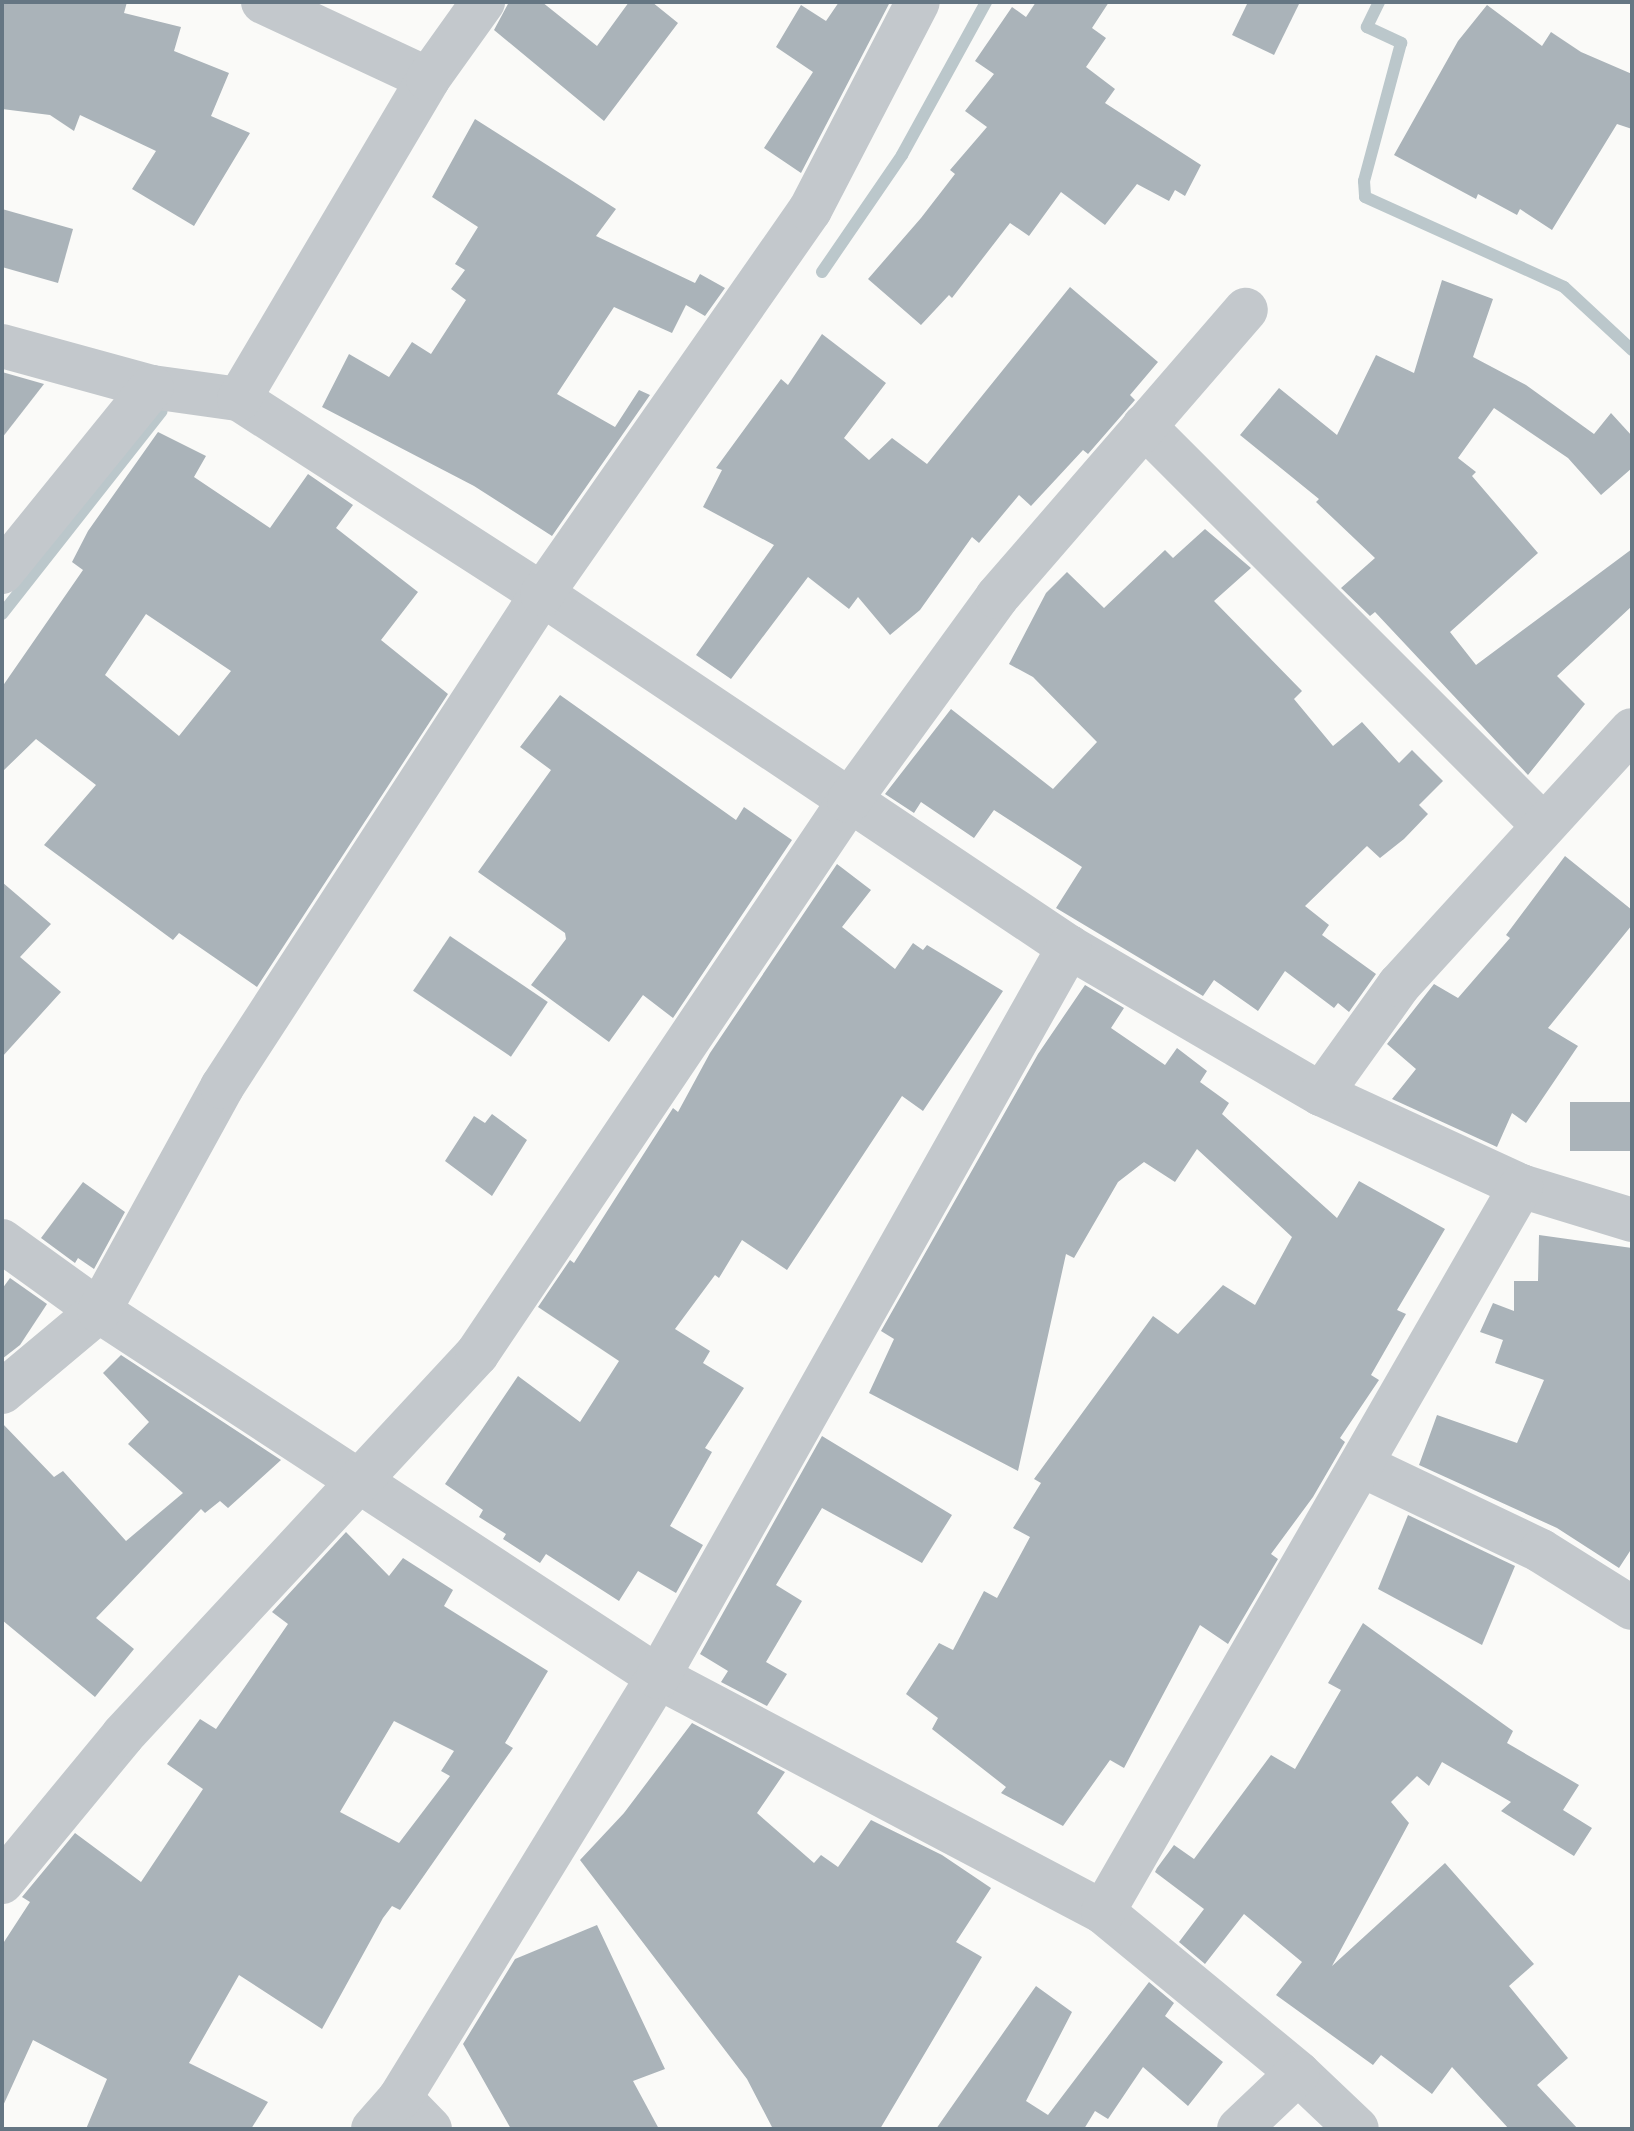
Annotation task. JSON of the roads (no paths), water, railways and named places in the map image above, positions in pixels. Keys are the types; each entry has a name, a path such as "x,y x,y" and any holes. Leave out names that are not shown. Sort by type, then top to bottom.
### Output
{"street":[{"path":"263,2 428,79"},
{"path":"239,399 428,79 483,2"},
{"path":"2,1392 99,1311 222,1087 542,594 810,210 918,2"},
{"path":"2,1882 123,1735 362,1483 477,1354 849,801 997,597 1246,310"},
{"path":"2,346 152,387 239,399 542,594 1069,947 1321,1094 1521,1186 1632,1220"},
{"path":"2,572 152,387"},
{"path":"1144,426 1541,823"},
{"path":"1321,1094 1399,985 1541,823 1632,730"},
{"path":"401,2119 658,1677 1069,947"},
{"path":"1103,1912 1521,1186"},
{"path":"2,1241 99,1311 658,1677 1103,1912 1298,2073 1357,2129"},
{"path":"1361,1465 1541,1551 1632,1608"},
{"path":"1239,2129 1298,2073"}],"waterway":[{"path":"822,272 902,155 986,2"},
{"path":"1379,2 1367,27 1401,43 1364,181 1365,197 1564,287 1632,350"},
{"path":"2,614 162,411"}]}
